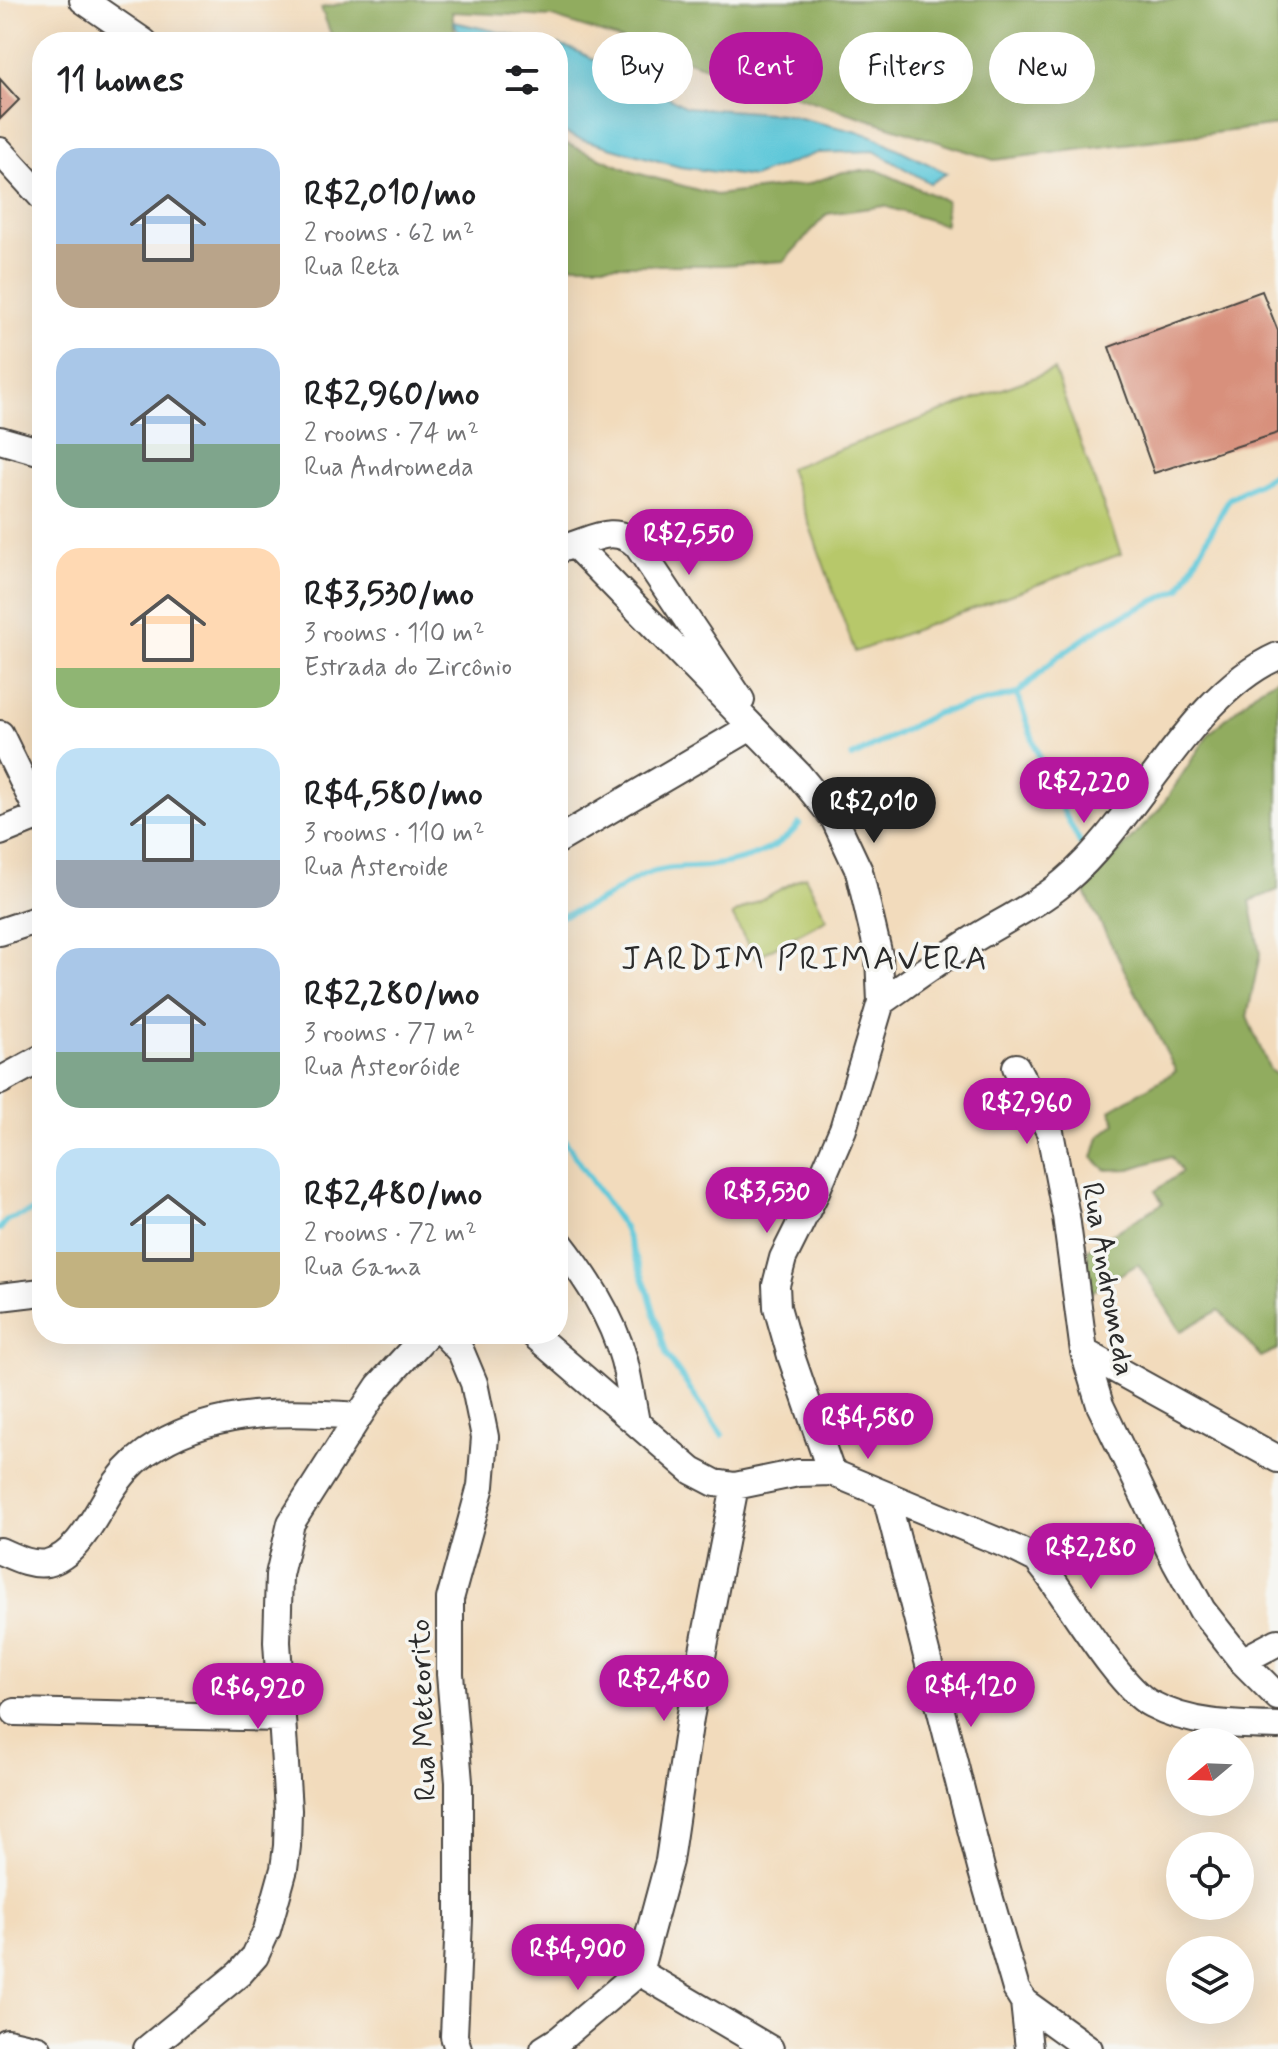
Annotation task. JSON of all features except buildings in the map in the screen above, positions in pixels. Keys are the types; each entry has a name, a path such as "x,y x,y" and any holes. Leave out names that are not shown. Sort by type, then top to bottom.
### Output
{"street":[{"path":"83,0 129,32"},
{"path":"0,151 32,186"},
{"path":"0,440 32,449"},
{"path":"568,548 611,533 626,535 637,545 757,722 756,730"},
{"path":"568,549 756,730 834,818 859,871 879,956 881,1002 843,1129 783,1258 776,1285 777,1307 787,1344 831,1472"},
{"path":"881,1002 1065,881 1112,833 1218,698 1240,679 1278,656"},
{"path":"568,834 756,730"},
{"path":"0,734 32,799"},
{"path":"0,832 32,820"},
{"path":"0,932 32,921"},
{"path":"0,1081 32,1063"},
{"name":"Rua Andromeda","path":"1016,1067 1050,1132 1066,1216 1084,1352 1100,1405 1202,1610 1242,1661 1278,1697"},
{"path":"568,1254 609,1319 624,1360 636,1422"},
{"path":"0,1297 32,1293"},
{"path":"147,2049 240,1973 255,1956 267,1930 284,1869 287,1846 288,1810 277,1642 279,1575 291,1523 379,1386 415,1344"},
{"name":"Rua Meteorito","path":"453,1344 461,1352 474,1383 485,1437 481,1486 450,1599 450,1674 459,1782 459,1919 454,2036 458,2049"},
{"path":"545,1344 692,1471 715,1483 735,1486 798,1473 831,1472 1036,1559 1125,1682 1149,1703 1178,1715 1218,1724 1278,1726"},
{"path":"1084,1352 1278,1459"},
{"path":"0,1551 27,1562 47,1563 65,1552 77,1542 133,1463 158,1445 199,1425 252,1413 292,1411 359,1416"},
{"path":"544,2049 639,1972 669,1861 690,1718 735,1486"},
{"path":"886,1496 981,1868 1012,1974 1024,2002 1029,2049"},
{"path":"1242,1661 1278,1642"},
{"path":"15,1712 282,1718"},
{"path":"639,1972 770,2049"},
{"path":"1024,2002 1076,2045"},
{"path":"7,2042 38,2049"}],"green space":[{"path":"358,0 1278,0 1278,125 994,160 821,104 823,32 709,32 709,68 693,63 693,32 598,32 552,17 452,12 455,32 330,32 321,8"},
{"path":"568,144 633,172 716,195 808,184 843,172 877,170 946,201 945,225 884,206 827,214 784,261 724,265 568,265"},
{"path":"1054,370 1121,554 855,652 789,468"},
{"path":"1278,678 1278,890 1250,901 1260,954 1247,1017 1270,1070 1278,1076 1278,1349 1261,1357 1219,1310 1181,1331 1138,1264 1085,1296 1088,1249 1163,1203 1155,1191 1182,1172 1171,1156 1130,1169 1106,1170 1093,1158 1099,1137 1116,1123 1110,1110 1176,1071 1083,889 1159,810 1209,734 1260,688"},
{"path":"805,876 827,919 755,958 732,915"}],"water":[{"path":"454,22 498,32 458,32"},
{"path":"568,48 592,58 592,104 681,104 686,107 783,114 870,135 947,173 930,183 874,151 817,153 753,177 680,167 568,134"}],"waterway":[{"path":"852,757 937,713 1017,694 1055,659 1105,624 1180,589 1229,499 1278,472"},
{"path":"1017,694 1046,777 1080,843"},
{"path":"568,914 597,902 636,878 654,871 720,864 758,854 781,841 799,824"},
{"path":"568,1146 624,1228 648,1291 667,1356 722,1435"},
{"path":"0,1229 7,1220 32,1211"}],"district":[{"name":"JARDIM PRIMAVERA","path":"805,957"}]}
